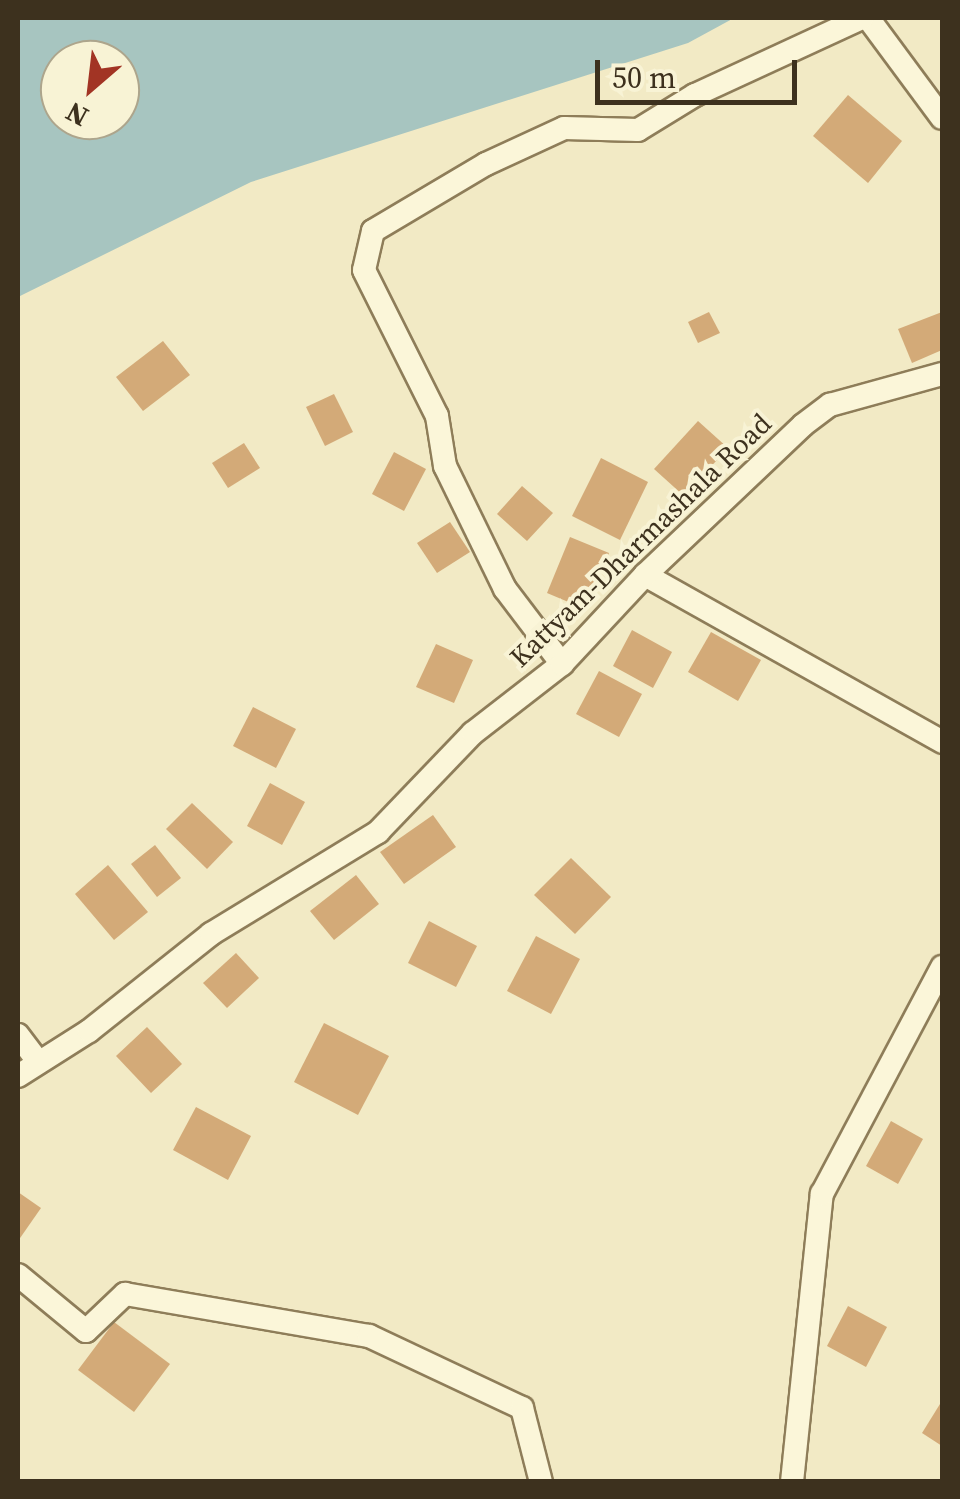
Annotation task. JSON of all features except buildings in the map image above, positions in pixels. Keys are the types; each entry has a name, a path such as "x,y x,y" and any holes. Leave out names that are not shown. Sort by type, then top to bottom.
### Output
{"street":[{"path":"562,664 505,589 446,466 436,416 364,270 373,230 486,164 564,128 638,130 694,95 865,18 942,118"},
{"name":"Kattyam-Dharmashala Road","path":"18,1076 89,1031 211,934 378,832 473,733 562,664 645,576 802,425 830,405 942,374"},
{"path":"645,576 942,742"},
{"path":"792,1482 822,1194 942,968"},
{"path":"18,1035 38,1062"},
{"path":"18,1275 86,1330 125,1294 369,1336 522,1408 541,1482"}],"water":[{"path":"18,18 734,18 688,43 251,182 18,297"}]}
